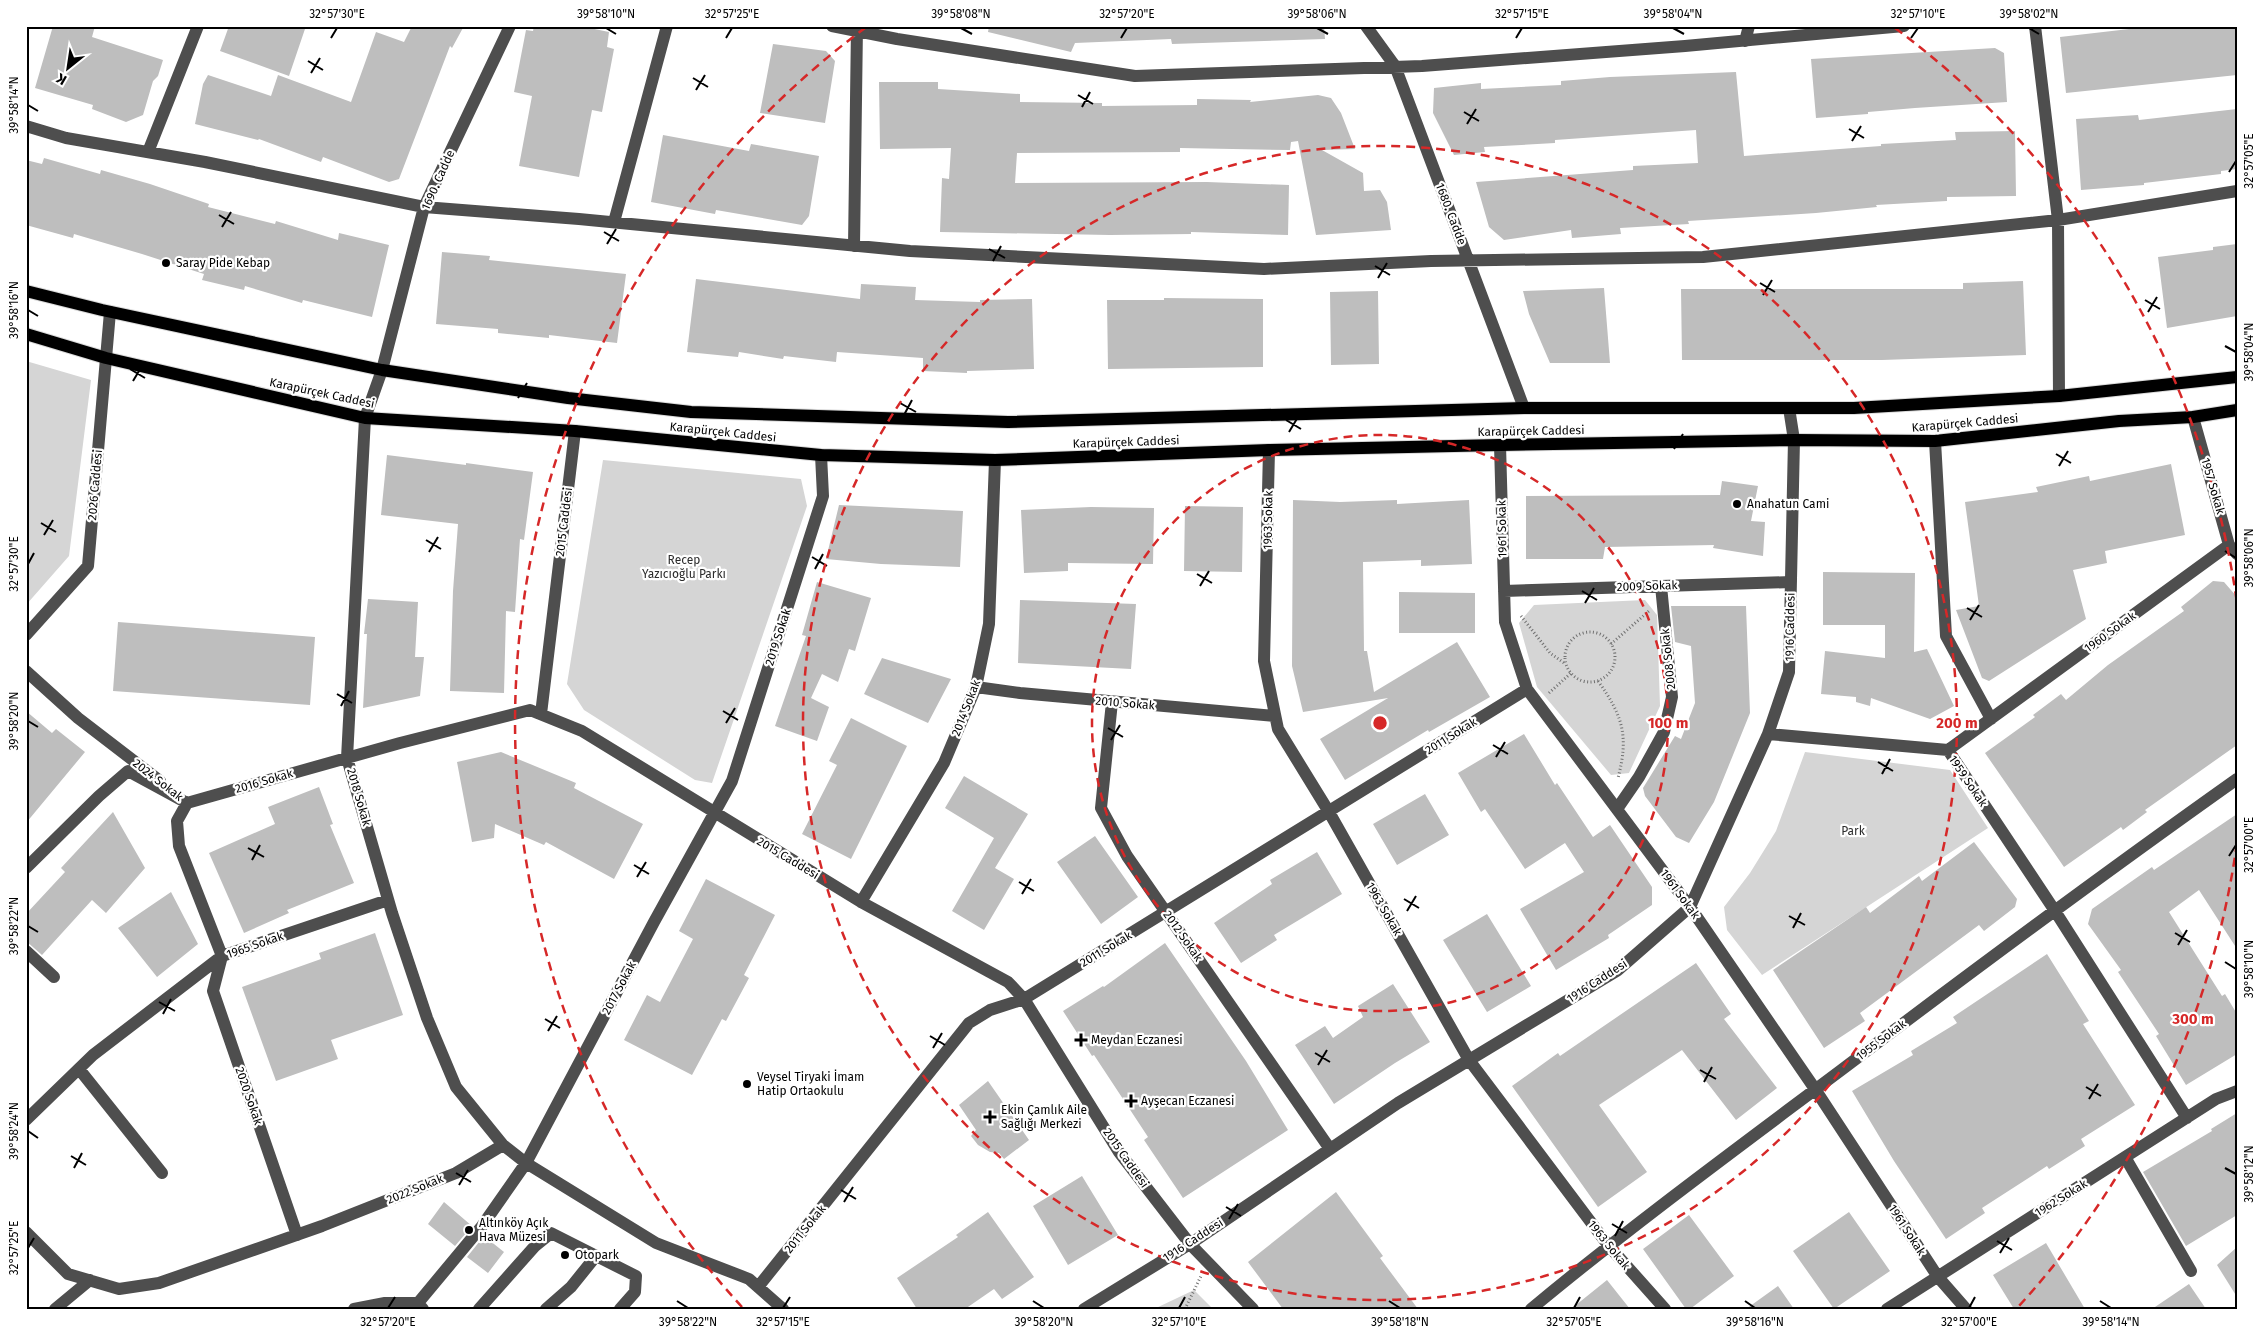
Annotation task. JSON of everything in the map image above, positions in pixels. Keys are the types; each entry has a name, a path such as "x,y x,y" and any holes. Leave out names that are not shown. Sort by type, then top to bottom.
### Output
{"main road":[{"name":"Karapürçek Caddesi","path":"26,291 110,312 382,370 568,398 691,412 1008,422 1524,408 1854,408 2059,396 2237,376"},
{"name":"Karapürçek Caddesi","path":"26,334 106,358 365,418 575,431 820,455 995,460 1269,450 1500,445 1794,440 1935,441 2119,421 2193,417 2237,410"}],"street":[{"path":"148,152 198,26"},
{"name":"1690. Cadde","path":"365,418 382,370 424,207 510,26"},
{"path":"614,222 667,26"},
{"path":"832,26 857,29 897,40 1135,76 1395,66 1745,41 1904,26"},
{"name":"1680. Cadde","path":"1366,26 1395,66 1524,408"},
{"path":"1745,41 1750,26"},
{"path":"2034,26 2058,220 2059,396"},
{"path":"854,246 857,29"},
{"path":"26,126 66,138 148,152 424,207 614,222 910,251 1264,269 1468,261 1703,257 2058,220 2237,191"},
{"name":"2026 Caddesi","path":"26,635 88,566 110,312"},
{"name":"1916 Caddesi","path":"1084,1309 1190,1244 1398,1103 1618,970 1690,907 1768,734 1789,672 1794,440 1789,408"},
{"name":"1957 Sokak","path":"2193,417 2233,549"},
{"name":"2018 Sokak","path":"365,418 347,758 388,900 427,1018 456,1087 503,1145"},
{"name":"2015 Caddesi","path":"575,431 541,714 582,731 861,902 1008,982 1024,999 1119,1152 1190,1244 1253,1309"},
{"path":"1935,441 1946,636 1991,719"},
{"name":"1961 Sokak","path":"1500,445 1505,622 1527,689 1690,907 1815,1090 1938,1277 1966,1309"},
{"name":"1963 Sokak","path":"1269,450 1264,661 1278,729 1329,812 1469,1060 1608,1245 1665,1309"},
{"name":"2019 Sokak","path":"713,813 732,781 823,496 820,455"},
{"name":"2014 Sokak","path":"861,902 944,763 976,687 989,624 995,460"},
{"name":"1960 Sokak","path":"1948,750 2233,549"},
{"name":"2009 Sokak","path":"1504,591 1662,592 1791,582"},
{"name":"2008 Sokak","path":"1613,804 1639,777 1664,732 1672,697 1662,592"},
{"name":"2024 Sokak","path":"26,671 78,718 187,803 176,821 179,846 222,956"},
{"name":"2010 Sokak","path":"976,687 1112,702 1275,716"},
{"name":"2011 Sokak","path":"758,1287 969,1023 990,1010 1024,999 1527,689"},
{"name":"2012 Sokak","path":"1112,702 1101,808 1127,856 1330,1149"},
{"name":"2016 Sokak","path":"187,803 347,758 530,710 541,714"},
{"name":"1959 Sokak","path":"1768,734 1948,750 2055,911 2187,1118"},
{"path":"26,868 99,796 128,771 187,803"},
{"name":"1955 Sokak","path":"1531,1309 1608,1245 2055,911 2237,779"},
{"name":"2017 Sokak","path":"420,1306 482,1226 526,1163 713,813"},
{"name":"1965 Sokak","path":"26,1120 115,1037 222,956 388,900"},
{"path":"26,951 54,977"},
{"name":"2020 Sokak","path":"222,956 213,991 297,1235"},
{"path":"79,1069 162,1173"},
{"name":"1962 Sokak","path":"1887,1309 2216,1099 2237,1091"},
{"path":"503,1145 526,1163 656,1243 749,1279 783,1309"},
{"name":"2022 Sokak","path":"26,1232 68,1274 119,1289 159,1283 297,1235 456,1173 503,1145"},
{"path":"2125,1157 2191,1271"},
{"path":"479,1309 535,1246 551,1233 636,1276 635,1292 620,1309"},
{"path":"546,1309 571,1287 596,1256"},
{"path":"55,1309 90,1280"},
{"path":"354,1309 385,1303 420,1306"}],"path":[{"path":"1611,644 1662,592"},
{"path":"1519,613 1550,653 1565,663 1571,673 1581,681 1598,681 1611,671 1615,655 1611,644 1602,634 1594,632 1578,634 1566,646 1565,663"},
{"path":"1537,703 1571,673"},
{"path":"1598,681 1609,696 1621,723 1625,741 1613,804"},
{"path":"1185,1309 1207,1262"}],"green space":[{"path":"26,361 91,380 69,556 26,605"},
{"name":"Recep Yazıcıoğlu Parkı","path":"603,460 801,479 807,506 712,783 695,780 584,710 567,684"},
{"path":"1645,600 1657,615 1660,706 1629,773 1611,775 1537,687 1519,623 1534,605"},
{"name":"Park","path":"1805,752 1950,770 1988,828 1762,975 1727,930 1724,907 1750,873 1776,831"},
{"path":"1194,1290 1213,1309 1154,1309"}],"building":[{"path":"53,26 95,26 92,37 163,60 158,76 153,81 143,115 126,122 92,109 93,105 35,88"},
{"path":"229,26 306,26 289,76 220,51"},
{"path":"412,26 464,26 452,48 450,46 399,179 389,182 323,157 321,162 259,139 195,124 203,84 208,75 271,96 278,75 351,102 376,32 404,42"},
{"path":"534,26 580,26 609,32 607,47 614,49 602,112 592,110 579,177 519,166 532,96 514,92 526,30 533,31"},
{"path":"989,26 1324,26 1325,39 1172,44 1171,39 1075,43 1071,52 988,32"},
{"path":"2155,26 2235,26 2237,75 2066,93 2060,37"},
{"path":"773,44 826,51 835,61 825,123 760,113"},
{"path":"1995,48 2004,53 2007,102 1915,108 1816,118 1811,59"},
{"path":"1736,72 1744,156 1881,146 1881,144 1956,140 1955,132 2015,131 2016,196 1947,197 1947,201 1876,205 1877,207 1816,213 1688,221 1689,224 1620,228 1621,234 1572,238 1571,230 1504,240 1489,227 1476,182 1633,170 1633,166 1698,163 1696,130 1555,140 1555,143 1484,147 1485,152 1454,155 1433,113 1434,88 1481,83 1481,89 1561,85 1561,81 1610,77"},
{"path":"879,82 938,82 938,89 1020,94 1020,102 1102,103 1102,106 1197,105 1197,99 1251,100 1250,102 1318,95 1331,98 1341,113 1355,149 1322,150 1363,173 1364,191 1380,190 1387,202 1391,230 1316,235 1298,141 1291,142 1290,150 1180,148 1180,152 1017,153 1015,183 1207,182 1289,185 1288,235 1191,232 1191,234 1110,235 940,232 942,178 949,179 951,148 880,149"},
{"path":"2237,109 2237,169 2221,171 2221,174 2144,183 2144,185 2081,190 2076,119 2138,115 2139,120"},
{"path":"663,135 749,151 751,144 819,156 809,216 802,225 716,210 715,214 651,202"},
{"path":"44,158 100,174 101,170 209,204 208,207 275,224 276,221 338,240 339,233 389,245 372,317 303,300 302,303 245,286 244,290 202,280 204,274 142,254 74,234 73,238 26,225 26,160 42,164"},
{"path":"2237,244 2237,316 2167,328 2158,257 2213,250 2213,247"},
{"path":"442,252 490,256 489,260 626,274 617,343 549,335 549,338 498,333 498,329 436,324"},
{"path":"696,279 860,299 861,284 916,287 915,300 980,302 980,300 1032,299 1034,369 967,371 967,373 923,371 923,358 837,352 836,362 784,356 783,359 739,352 738,357 687,352"},
{"path":"2023,281 2026,355 1882,360 1682,360 1681,289 1963,289 1963,283"},
{"path":"1604,288 1610,363 1550,363 1529,314 1523,291"},
{"path":"1378,291 1379,364 1331,365 1330,292"},
{"path":"1164,298 1263,299 1263,367 1108,369 1107,300 1164,300"},
{"path":"387,455 533,472 524,540 520,539 515,612 506,611 504,693 450,691 453,591 458,524 381,515"},
{"path":"2171,464 2185,535 2105,551 2107,563 2073,570 2086,619 1989,681 1982,678 1956,610 1979,606 1965,502 2038,492 2036,487 2089,476 2090,481"},
{"path":"1722,481 1758,486 1751,521 1765,522 1763,556 1713,548 1714,545 1605,547 1603,559 1526,559 1526,496 1720,495"},
{"path":"1293,500 1340,502 1397,500 1397,504 1469,500 1472,564 1421,566 1421,560 1363,562 1364,651 1367,651 1374,692 1457,642 1490,697 1429,732 1428,730 1345,780 1320,739 1388,698 1303,712 1292,666"},
{"path":"839,505 963,511 960,567 881,564 826,559"},
{"path":"1185,506 1243,507 1242,572 1184,571"},
{"path":"1091,507 1154,508 1153,564 1068,563 1068,571 1024,573 1021,510"},
{"path":"1823,572 1915,573 1914,652 1927,649 1954,706 1930,719 1871,698 1870,706 1856,702 1856,697 1821,694 1825,651 1885,658 1885,625 1823,625"},
{"path":"2213,581 2224,582 2237,597 2237,745 2145,810 2147,812 2123,830 2121,827 2064,867 1985,753 2035,717 2033,715 2061,694 2066,700 2108,665 2184,611 2181,607"},
{"path":"817,582 871,598 855,651 849,649 838,682 822,674 811,698 829,707 817,741 775,726 806,636 802,635"},
{"path":"1399,592 1475,593 1475,633 1399,633"},
{"path":"368,599 418,602 415,657 424,657 420,696 363,708 367,634 364,634"},
{"path":"1020,600 1136,604 1131,669 1018,663"},
{"path":"1671,606 1746,606 1750,713 1714,802 1689,843 1676,837 1645,796 1643,788 1675,736 1681,739 1695,703 1691,646 1675,642"},
{"path":"118,622 315,637 310,705 113,691"},
{"path":"882,658 951,679 928,723 864,694"},
{"path":"26,711 52,733 56,729 85,752 26,823"},
{"path":"851,718 907,746 851,859 802,834 837,765 829,761"},
{"path":"1524,734 1555,785 1557,783 1593,837 1610,825 1652,887 1652,905 1608,935 1609,938 1556,970 1520,909 1584,872 1565,843 1525,869 1485,809 1481,812 1458,773"},
{"path":"501,752 576,783 574,788 643,824 614,879 546,842 544,845 495,824 494,838 472,842 457,762"},
{"path":"964,776 1028,814 995,868 1014,879 984,930 952,911 994,838 945,808"},
{"path":"319,787 333,824 330,825 354,883 287,910 289,913 244,933 209,853 275,824 268,807"},
{"path":"1425,794 1449,835 1397,865 1373,824"},
{"path":"113,812 145,868 106,913 92,900 42,955 26,941 26,914 65,872 61,868"},
{"path":"2237,814 2237,949 2199,890 2169,912 2222,996 2225,994 2237,1014 2237,1054 2186,1085 2156,1036 2159,1034 2118,972 2121,970 2088,924 2092,909 2152,867 2154,870"},
{"path":"1095,836 1138,897 1101,924 1057,862"},
{"path":"1974,842 2017,899 2015,907 1984,931 1979,925 1860,1013 1865,1021 1824,1048 1773,970 1866,907 1870,913 1919,876 1922,881"},
{"path":"1317,852 1342,894 1274,935 1277,940 1241,963 1214,923 1272,884 1270,880"},
{"path":"706,879 775,915 744,975 749,978 726,1021 722,1019 692,1075 624,1040 647,995 660,1002 693,939 679,931"},
{"path":"171,892 198,944 157,977 118,928"},
{"path":"1487,914 1531,986 1487,1012 1443,940"},
{"path":"375,933 403,1015 331,1040 338,1059 276,1081 242,987 321,959 319,953"},
{"path":"1165,943 1246,1061 1288,1130 1183,1198 1144,1140 1148,1137 1063,1011 1104,987"},
{"path":"2047,954 2089,1021 2083,1024 2135,1105 2081,1139 2085,1146 2049,1169 2047,1166 1982,1208 1985,1213 1946,1239 1894,1161 1852,1091 1913,1055 1911,1051 1957,1023 1953,1017"},
{"path":"1696,963 1731,1014 1724,1019 1777,1088 1736,1120 1682,1050 1599,1105 1647,1172 1598,1207 1512,1086 1558,1053 1560,1056"},
{"path":"1393,984 1430,1042 1334,1104 1295,1045 1325,1026 1333,1038 1363,1017 1358,1006"},
{"name":"Ekin Çamlık Aile Sağlığı Merkezi","path":"988,1081 1029,1140 1004,1159 999,1153 990,1152 978,1145 971,1136 976,1130 959,1105"},
{"path":"2237,1113 2237,1215 2186,1246 2143,1172 2212,1131 2211,1129"},
{"path":"1082,1176 1118,1235 1068,1265 1033,1206"},
{"path":"1336,1192 1383,1256 1380,1258 1418,1309 1283,1309 1248,1262"},
{"path":"444,1202 472,1226 455,1246 428,1224"},
{"path":"988,1212 1034,1277 1002,1299 994,1289 965,1309 917,1309 897,1278 958,1237 956,1235"},
{"path":"1849,1212 1890,1271 1834,1309 1793,1251"},
{"path":"1689,1215 1734,1276 1690,1309 1686,1309 1643,1249"},
{"path":"484,1236 504,1252 488,1273 467,1257"},
{"path":"2046,1243 2085,1309 2014,1309 1993,1275"},
{"path":"2237,1247 2237,1297 2217,1265"},
{"path":"1607,1280 1630,1309 1571,1309"},
{"path":"2189,1284 2206,1309 2152,1309"},
{"path":"1778,1286 1794,1309 1746,1309"}],"place":[{"name":"Saray Pide Kebap","path":"166,263"},
{"name":"Anahatun Cami","path":"1737,504"},
{"name":"Meydan Eczanesi","path":"1081,1040"},
{"name":"Veysel Tiryaki İmam Hatip Ortaokulu","path":"747,1084"},
{"name":"Ayşecan Eczanesi","path":"1131,1101"},
{"name":"Ekin Çamlık Aile Sağlığı Merkezi","path":"990,1117"},
{"name":"Altınköy Açık Hava Müzesi","path":"469,1230"},
{"name":"Otopark","path":"565,1255"}]}
